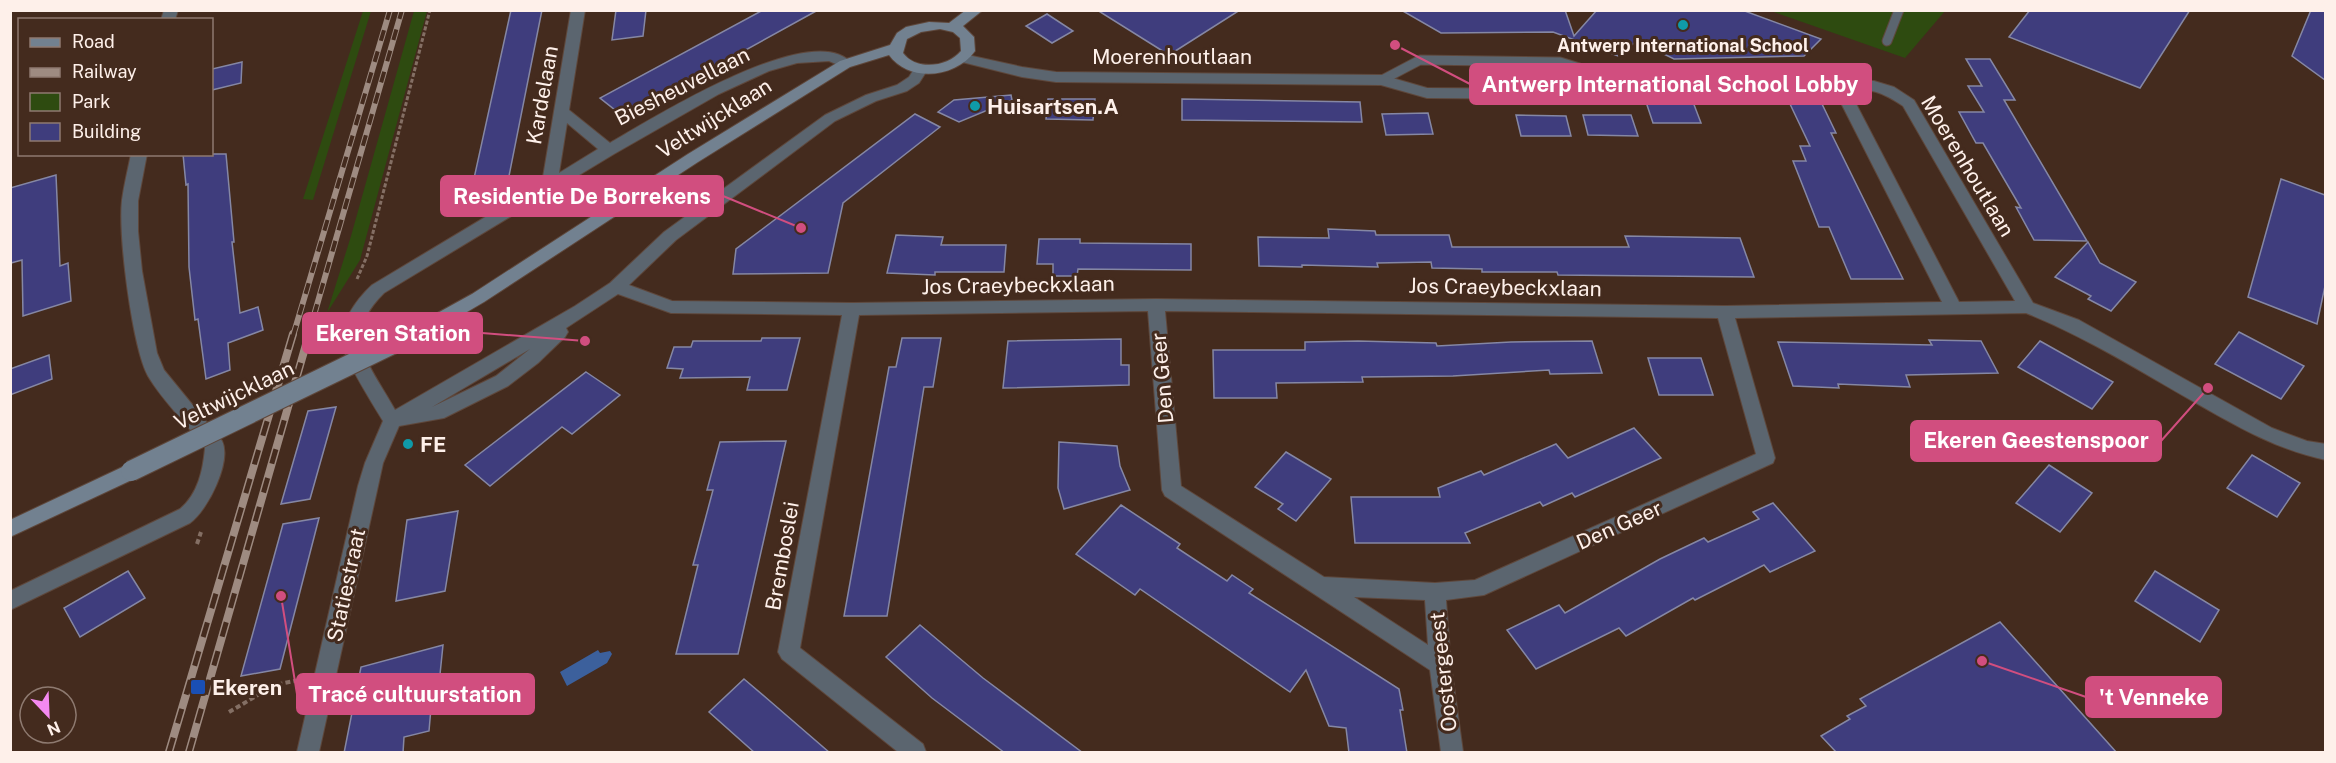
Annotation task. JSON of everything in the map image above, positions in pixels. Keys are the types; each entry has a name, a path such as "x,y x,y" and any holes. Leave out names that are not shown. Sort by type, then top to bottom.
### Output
{"street":[{"name":"Kardelaan","path":"549,186 578,10"},
{"path":"898,55 921,69 949,66 963,58 969,48 969,42 963,33 952,27 976,10"},
{"name":"Veltwijcklaan","path":"898,55 901,37 913,29 926,26 952,27"},
{"name":"Veltwijcklaan","path":"10,529 420,331 478,298 693,158 845,64 898,55"},
{"name":"Veltwijcklaan","path":"810,86 898,55"},
{"name":"Biesheuvellaan","path":"392,421 352,349 350,337 356,315 373,293 395,277 609,150 714,92 764,68 796,59 832,56 845,64"},
{"name":"Moerenhoutlaan","path":"963,58 1022,72 1056,77 1382,80 1427,93 1571,94 1611,78 1869,84 1888,90 1909,103 2027,307"},
{"path":"392,421 438,412 502,381 532,358 581,311 616,287 670,236 830,118 871,98 902,88 914,80 921,69"},
{"name":"Moerenhoutlaan","path":"1810,81 1835,88 1846,98 1954,308"},
{"name":"Biesheuvellaan","path":"560,110 609,150"},
{"path":"10,601 167,526 191,511 200,499 214,457 215,446 156,373 148,353 134,271 130,231 130,201 139,156"},
{"name":"Jos Craeybeckxlaan","path":"616,287 671,307 852,309 1156,305 1725,312 2027,307 2073,325 2265,433 2306,448 2325,452"},
{"name":"Den Geer","path":"1156,305 1172,489 1440,665"},
{"name":"Bremboslei","path":"852,309 789,652 915,753"},
{"name":"Den Geer","path":"1321,585 1435,592 1477,589 1766,458 1725,312"},
{"name":"Statiestraat","path":"308,753 368,486 374,463 392,421"},
{"name":"Oostergeest","path":"1435,592 1440,665 1452,753"}],"lane":[{"path":"1887,41 1899,10"},
{"name":"Moerenhoutlaan","path":"1382,80 1420,60 1560,62 1611,78"}],"path":[{"path":"354,285 367,256 430,10"},
{"path":"229,712 275,684 303,679 301,689"}],"green space":[{"path":"363,11 371,11 313,200 303,199"},
{"path":"414,11 427,11 360,260 327,313 351,236"},
{"path":"1771,11 1945,11 1905,58"}],"water":[{"path":"598,650 600,653 610,651 612,654 607,663 567,686 560,672"}],"building":[{"path":"511,10 542,10 508,181 493,189 471,192"},
{"path":"616,10 646,10 643,36 612,40"},
{"path":"763,10 818,10 624,117 600,98"},
{"path":"1097,10 1240,10 1169,55"},
{"name":"Antwerp International School","path":"1401,10 1565,10 1574,36 1597,10 1742,10 1821,39 1804,56 1674,59 1637,41 1618,56 1553,32 1441,33"},
{"path":"2030,10 2190,10 2140,88 2009,37"},
{"path":"2311,10 2325,10 2325,80 2292,56"},
{"path":"1047,14 1073,31 1052,43 1026,26"},
{"path":"1966,59 1990,59 2015,100 2004,100 2087,241 2034,240 2016,207 2021,208 1983,143 1976,143 1959,112 1984,112 1968,86 1982,86"},
{"path":"242,62 241,83 213,90 213,69"},
{"name":"Huisartsen.A","path":"1011,95 1012,100 959,122 938,112 954,100"},
{"path":"1048,99 1095,99 1093,120 1046,119"},
{"path":"1182,99 1360,102 1362,122 1182,120"},
{"path":"1646,102 1693,102 1701,123 1653,123"},
{"path":"1790,104 1822,104 1836,133 1831,133 1903,279 1851,279 1829,227 1819,227 1793,161 1806,161 1800,146 1810,146"},
{"path":"1428,113 1433,134 1386,135 1382,114"},
{"path":"915,114 940,127 843,203 828,273 733,274 736,249"},
{"path":"1516,115 1566,116 1571,136 1521,136"},
{"path":"1583,115 1631,115 1638,136 1588,135"},
{"path":"226,154 240,313 258,307 263,330 228,343 230,370 206,379 198,319 195,320 189,267 188,184 186,185 183,156"},
{"path":"56,175 60,266 68,263 71,301 23,316 22,260 11,263 10,188"},
{"path":"2281,179 2325,195 2325,286 2317,324 2248,297"},
{"path":"1328,229 1375,231 1376,235 1449,235 1452,247 1629,247 1625,236 1740,238 1754,277 1482,272 1482,269 1432,268 1431,262 1377,263 1378,267 1259,266 1258,237 1329,238"},
{"path":"896,235 943,237 941,245 1006,245 1004,272 935,272 935,275 887,273"},
{"path":"1039,239 1080,239 1080,243 1191,244 1191,270 1078,269 1077,276 1053,276 1053,264 1037,264"},
{"path":"2088,242 2100,263 2136,282 2111,311 2088,299 2091,296 2055,277"},
{"path":"2239,332 2304,366 2281,399 2215,364"},
{"path":"762,338 800,338 787,390 747,390 750,377 680,378 683,369 667,368 674,347 691,347 693,341 761,341"},
{"path":"902,338 941,338 933,387 924,387 887,616 844,616 889,367 896,367"},
{"path":"1121,339 1121,365 1129,365 1129,385 1003,388 1008,341"},
{"path":"1929,340 1981,341 1998,373 1906,375 1910,387 1838,384 1839,388 1793,386 1778,342 1932,345"},
{"path":"1592,341 1602,373 1550,374 1549,370 1453,376 1362,377 1363,382 1276,383 1277,398 1214,398 1213,350 1305,350 1305,342 1436,343 1437,346"},
{"path":"2040,341 2113,382 2092,409 2018,367"},
{"path":"49,355 52,379 10,395 10,369"},
{"path":"1648,358 1701,358 1713,395 1659,395"},
{"path":"586,372 620,395 572,434 562,427 490,486 465,465"},
{"path":"336,407 310,499 281,504 308,411"},
{"path":"1634,428 1661,458 1575,497 1572,493 1543,506 1540,502 1465,533 1470,543 1355,543 1351,497 1440,497 1438,488 1481,471 1484,475 1556,444 1568,458"},
{"path":"786,441 738,654 676,654 698,565 693,565 713,490 707,490 720,442"},
{"path":"1059,442 1117,446 1120,466 1130,490 1064,509 1058,488"},
{"path":"1286,452 1331,479 1296,521 1278,509 1283,504 1255,487"},
{"path":"2252,455 2300,483 2277,517 2227,488"},
{"path":"2049,465 2092,493 2060,532 2016,503"},
{"path":"1773,503 1815,551 1770,572 1764,565 1695,600 1693,598 1626,636 1619,628 1536,669 1507,630 1559,605 1565,613 1660,559 1704,538 1708,542 1759,519 1753,512"},
{"path":"1121,505 1180,544 1177,548 1227,581 1232,575 1253,589 1249,593 1399,689 1407,753 1349,753 1346,728 1329,726 1306,670 1290,692 1140,589 1135,595 1076,554"},
{"path":"458,511 445,591 396,601 407,520"},
{"path":"319,518 280,669 241,676 283,524"},
{"path":"128,571 145,598 80,637 64,608"},
{"path":"2155,571 2219,610 2200,642 2135,601"},
{"path":"2000,622 2117,753 1837,753 1821,736 1850,719 1847,716 1866,706 1860,699"},
{"path":"920,625 983,678 1083,753 1005,753 932,698 886,657"},
{"path":"443,645 439,684 433,685 429,731 404,737 403,753 344,753 361,667"},
{"path":"744,679 830,753 755,753 709,712"}],"railway":[{"path":"293,336 390,10"},
{"path":"308,336 402,10"},
{"path":"169,752 293,334"},
{"path":"189,752 309,334"}],"place":[{"name":"Antwerp International School","path":"1683,25"},
{"name":"Antwerp International School Lobby","path":"1395,45"},
{"name":"Huisartsen.A","path":"975,106"},
{"name":"Residentie De Borrekens","path":"801,228"},
{"name":"Ekeren Station","path":"585,341"},
{"name":"Ekeren Geestenspoor","path":"2208,388"},
{"name":"FE","path":"408,444"},
{"name":"Tracé cultuurstation","path":"281,596"},
{"name":"'t Venneke","path":"1982,661"},
{"name":"Ekeren","path":"198,687"}]}
